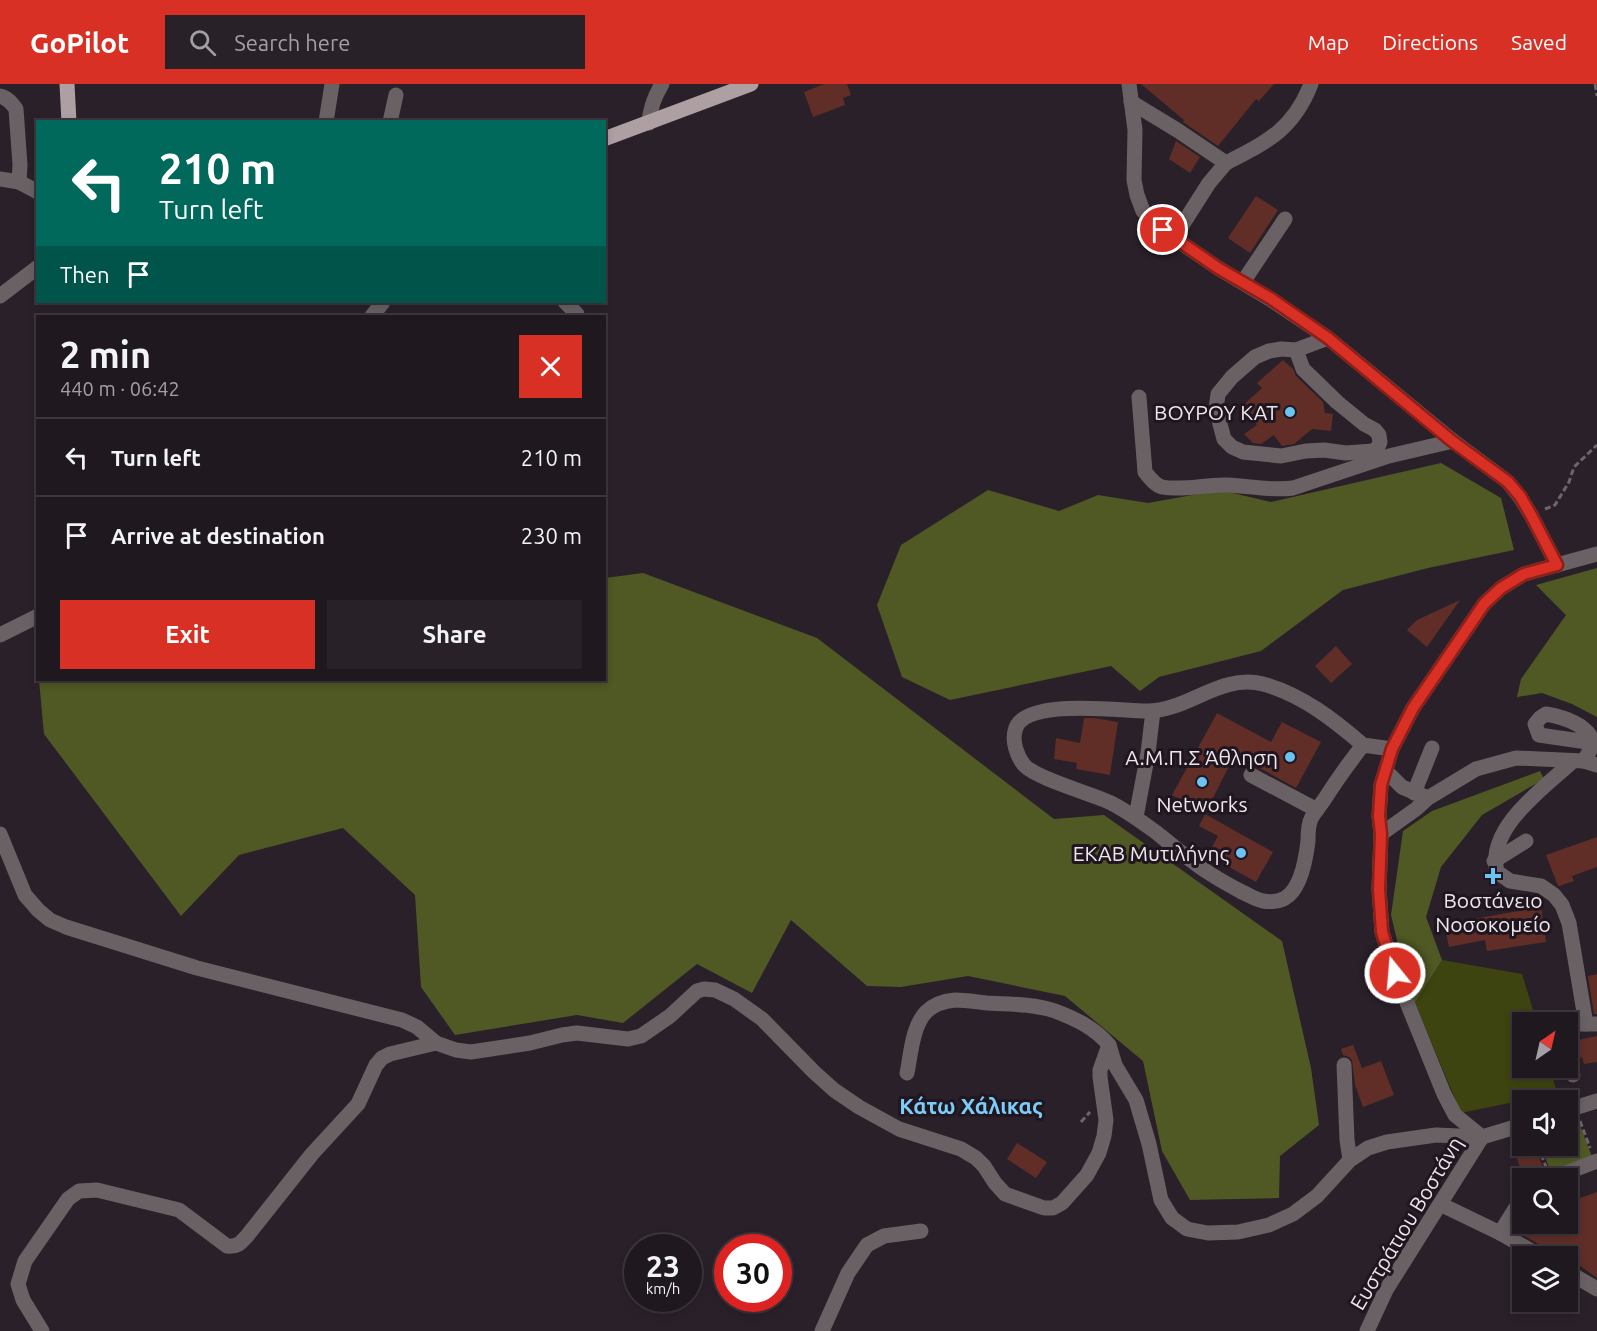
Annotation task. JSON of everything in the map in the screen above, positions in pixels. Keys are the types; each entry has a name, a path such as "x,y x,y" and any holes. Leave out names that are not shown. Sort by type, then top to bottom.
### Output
{"main road":[{"path":"67,84 69,120"},
{"path":"606,139 751,84"}],"street":[{"path":"326,120 332,84"},
{"path":"649,123 653,100 662,84"},
{"path":"1129,84 1135,130 1134,180 1143,211 1174,238 1218,268 1270,298 1328,338 1452,441 1508,482 1520,496 1557,565"},
{"path":"1174,238 1209,183 1226,162 1263,144 1283,128 1297,113 1311,84"},
{"path":"390,120 396,95"},
{"path":"0,96 12,103 16,109 19,182"},
{"path":"1131,102 1226,162"},
{"path":"0,179 19,182 36,191"},
{"path":"1243,282 1285,219"},
{"path":"0,296 36,269"},
{"path":"373,315 382,303"},
{"path":"565,303 577,314"},
{"path":"1296,350 1304,369 1337,402 1379,435 1380,442 1373,451 1346,453 1324,450 1281,456 1243,452 1232,447 1224,439 1216,409 1218,394 1232,377 1255,357 1269,351 1281,348 1296,350 1328,338"},
{"path":"1139,397 1145,472 1160,487 1226,485 1279,490 1293,488 1389,456 1452,441"},
{"path":"1482,1137 1455,1115 1444,1094 1395,973 1382,932 1379,889 1381,785 1392,749 1413,708 1484,604 1501,588 1524,574 1597,554"},
{"path":"0,635 36,617"},
{"path":"1363,745 1310,820 1303,866 1295,889 1284,899 1272,902 1261,901 1236,889 1194,863 1136,817 1112,803 1038,774 1024,765 1016,750 1014,733 1017,723 1028,714 1070,707 1153,711 1167,709 1236,683 1261,683 1291,694 1337,722 1363,745 1392,749"},
{"path":"1136,817 1153,711"},
{"path":"1592,1023 1569,923 1562,905 1554,895 1541,886 1510,881 1497,872 1494,861 1497,846 1506,827 1520,810 1585,763 1595,743"},
{"path":"1381,834 1416,809 1432,748"},
{"path":"1421,795 1476,769 1516,758 1585,763"},
{"path":"1386,771 1398,784 1421,795"},
{"path":"1251,775 1317,810"},
{"path":"0,834 25,896 50,920 197,968 402,1020 417,1028 435,1043 456,1050 471,1052 578,1033 628,1039 641,1036 670,1016 697,991 715,990 734,999 762,1019 820,1078 859,1107 899,1129 961,1149 984,1166 994,1183 1005,1194 1044,1208 1053,1208 1062,1203 1087,1175 1099,1153 1106,1120 1100,1070 1108,1045"},
{"path":"1494,861 1526,841"},
{"path":"907,1073 918,1024 926,1013 938,1004 956,1000 1019,1005 1053,1011 1081,1022 1099,1033 1108,1045 1115,1065 1136,1100 1149,1144 1161,1200 1172,1218 1187,1229 1208,1233 1238,1232 1269,1225 1293,1214 1317,1196 1350,1160 1368,1148 1387,1142 1436,1135 1482,1137 1512,1128"},
{"path":"42,1331 22,1300 18,1284 25,1261 68,1198 80,1191 96,1190 160,1204 179,1210 227,1246 235,1247 247,1236 312,1154 358,1104 376,1065 382,1058 435,1043"},
{"path":"1344,1065 1350,1160"},
{"path":"1578,1107 1597,1101"},
{"name":"Ευστράτιου Βοστάνη","path":"1367,1331 1386,1290 1482,1137"},
{"path":"1578,1168 1596,1161"},
{"path":"1440,1204 1523,1246"},
{"path":"1500,1233 1512,1214"},
{"path":"822,1331 848,1273 867,1245 884,1236 921,1231"},
{"path":"1578,1278 1597,1289"}],"path":[{"path":"1595,84 1597,96"},
{"path":"1531,515 1555,505 1569,482 1574,467 1597,445"},
{"path":"1578,1124 1596,1161"}],"green space":[{"path":"1441,463 1501,498 1514,550 1428,568 1343,590 1261,651 1159,677 1140,691 1111,666 950,700 902,677 877,605 901,545 988,490 1059,511 1098,495 1148,503 1220,490 1271,502"},
{"path":"1597,568 1597,717 1572,704 1542,693 1517,697 1521,679 1566,615 1536,585"},
{"path":"643,573 817,638 1054,819 1104,815 1282,941 1311,1068 1319,1125 1280,1156 1279,1198 1190,1200 1162,1151 1143,1061 1065,996 968,976 901,987 867,986 791,920 752,993 697,964 623,1023 577,1015 455,1035 421,987 415,895 343,828 239,855 181,916 44,734 39,681 606,681 606,578"},
{"path":"1540,771 1544,779 1482,815 1441,867 1426,917 1442,960 1415,1003 1405,974 1391,915 1403,831 1432,811"},
{"path":"1442,960 1522,974 1534,1012 1512,1012 1512,1078 1553,1078 1556,1090 1512,1090 1512,1102 1461,1113 1415,1003"},
{"path":"1578,1121 1593,1159 1566,1168 1549,1168 1545,1156 1578,1156"}],"building":[{"path":"824,84 847,84 851,95 843,98 845,105 813,117 804,92"},
{"path":"1141,84 1274,84 1259,101 1256,99 1218,146 1183,122 1184,120"},
{"path":"1176,141 1200,157 1190,173 1169,159"},
{"path":"1256,196 1278,210 1250,253 1228,238"},
{"path":"1283,360 1323,402 1325,413 1333,414 1331,431 1312,429 1294,444 1282,446 1274,435 1261,444 1253,443 1244,434 1257,425 1241,407 1262,388 1257,383"},
{"path":"1460,600 1427,647 1407,630 1417,620"},
{"path":"1336,646 1352,664 1331,683 1315,666"},
{"path":"1217,713 1271,742 1282,722 1321,742 1296,788 1256,766 1247,766 1233,758 1205,814 1172,795"},
{"path":"1084,718 1118,722 1110,775 1076,769 1077,763 1054,759 1056,738 1080,743"},
{"name":"ΕΚΑΒ Μυτιλήνης","path":"1205,814 1273,852 1256,882 1208,855 1218,836 1199,826"},
{"path":"1597,837 1597,867 1572,876 1574,881 1558,886 1546,855"},
{"path":"1541,907 1546,942 1487,951 1485,940 1449,947 1444,924"},
{"path":"1597,974 1597,1014 1594,1014 1588,976"},
{"path":"1597,1036 1597,1062 1584,1064 1582,1057 1579,1058 1578,1055 1578,1040"},
{"path":"1353,1045 1362,1068 1381,1061 1394,1095 1363,1107 1355,1085 1352,1060 1343,1055 1341,1049"},
{"path":"1017,1143 1047,1162 1036,1178 1007,1159"},
{"path":"1447,1148 1458,1153 1449,1172 1438,1166"},
{"path":"1516,1156 1538,1156 1544,1168 1520,1168"},
{"path":"1578,1191 1580,1198 1597,1192 1597,1278 1578,1264 1578,1246 1542,1246 1523,1235 1565,1234 1568,1236 1568,1234 1578,1234"}],"place":[{"name":"ΒΟΥΡΟΥ ΚΑΤ","path":"1290,412"},
{"name":"Α.Μ.Π.Σ Άθληση","path":"1290,757"},
{"name":"Networks","path":"1202,782"},
{"name":"ΕΚΑΒ Μυτιλήνης","path":"1241,853"},
{"name":"Βοστάνειο Νοσοκομείο","path":"1493,876"}],"district":[{"name":"Κάτω Χάλικας","path":"971,1105"}],"route":[{"path":"1163,230 1328,338 1452,441 1508,482 1520,496 1557,565 1524,574 1501,588 1484,604 1413,708 1392,749 1381,785 1379,889 1382,932 1395,973"}]}
